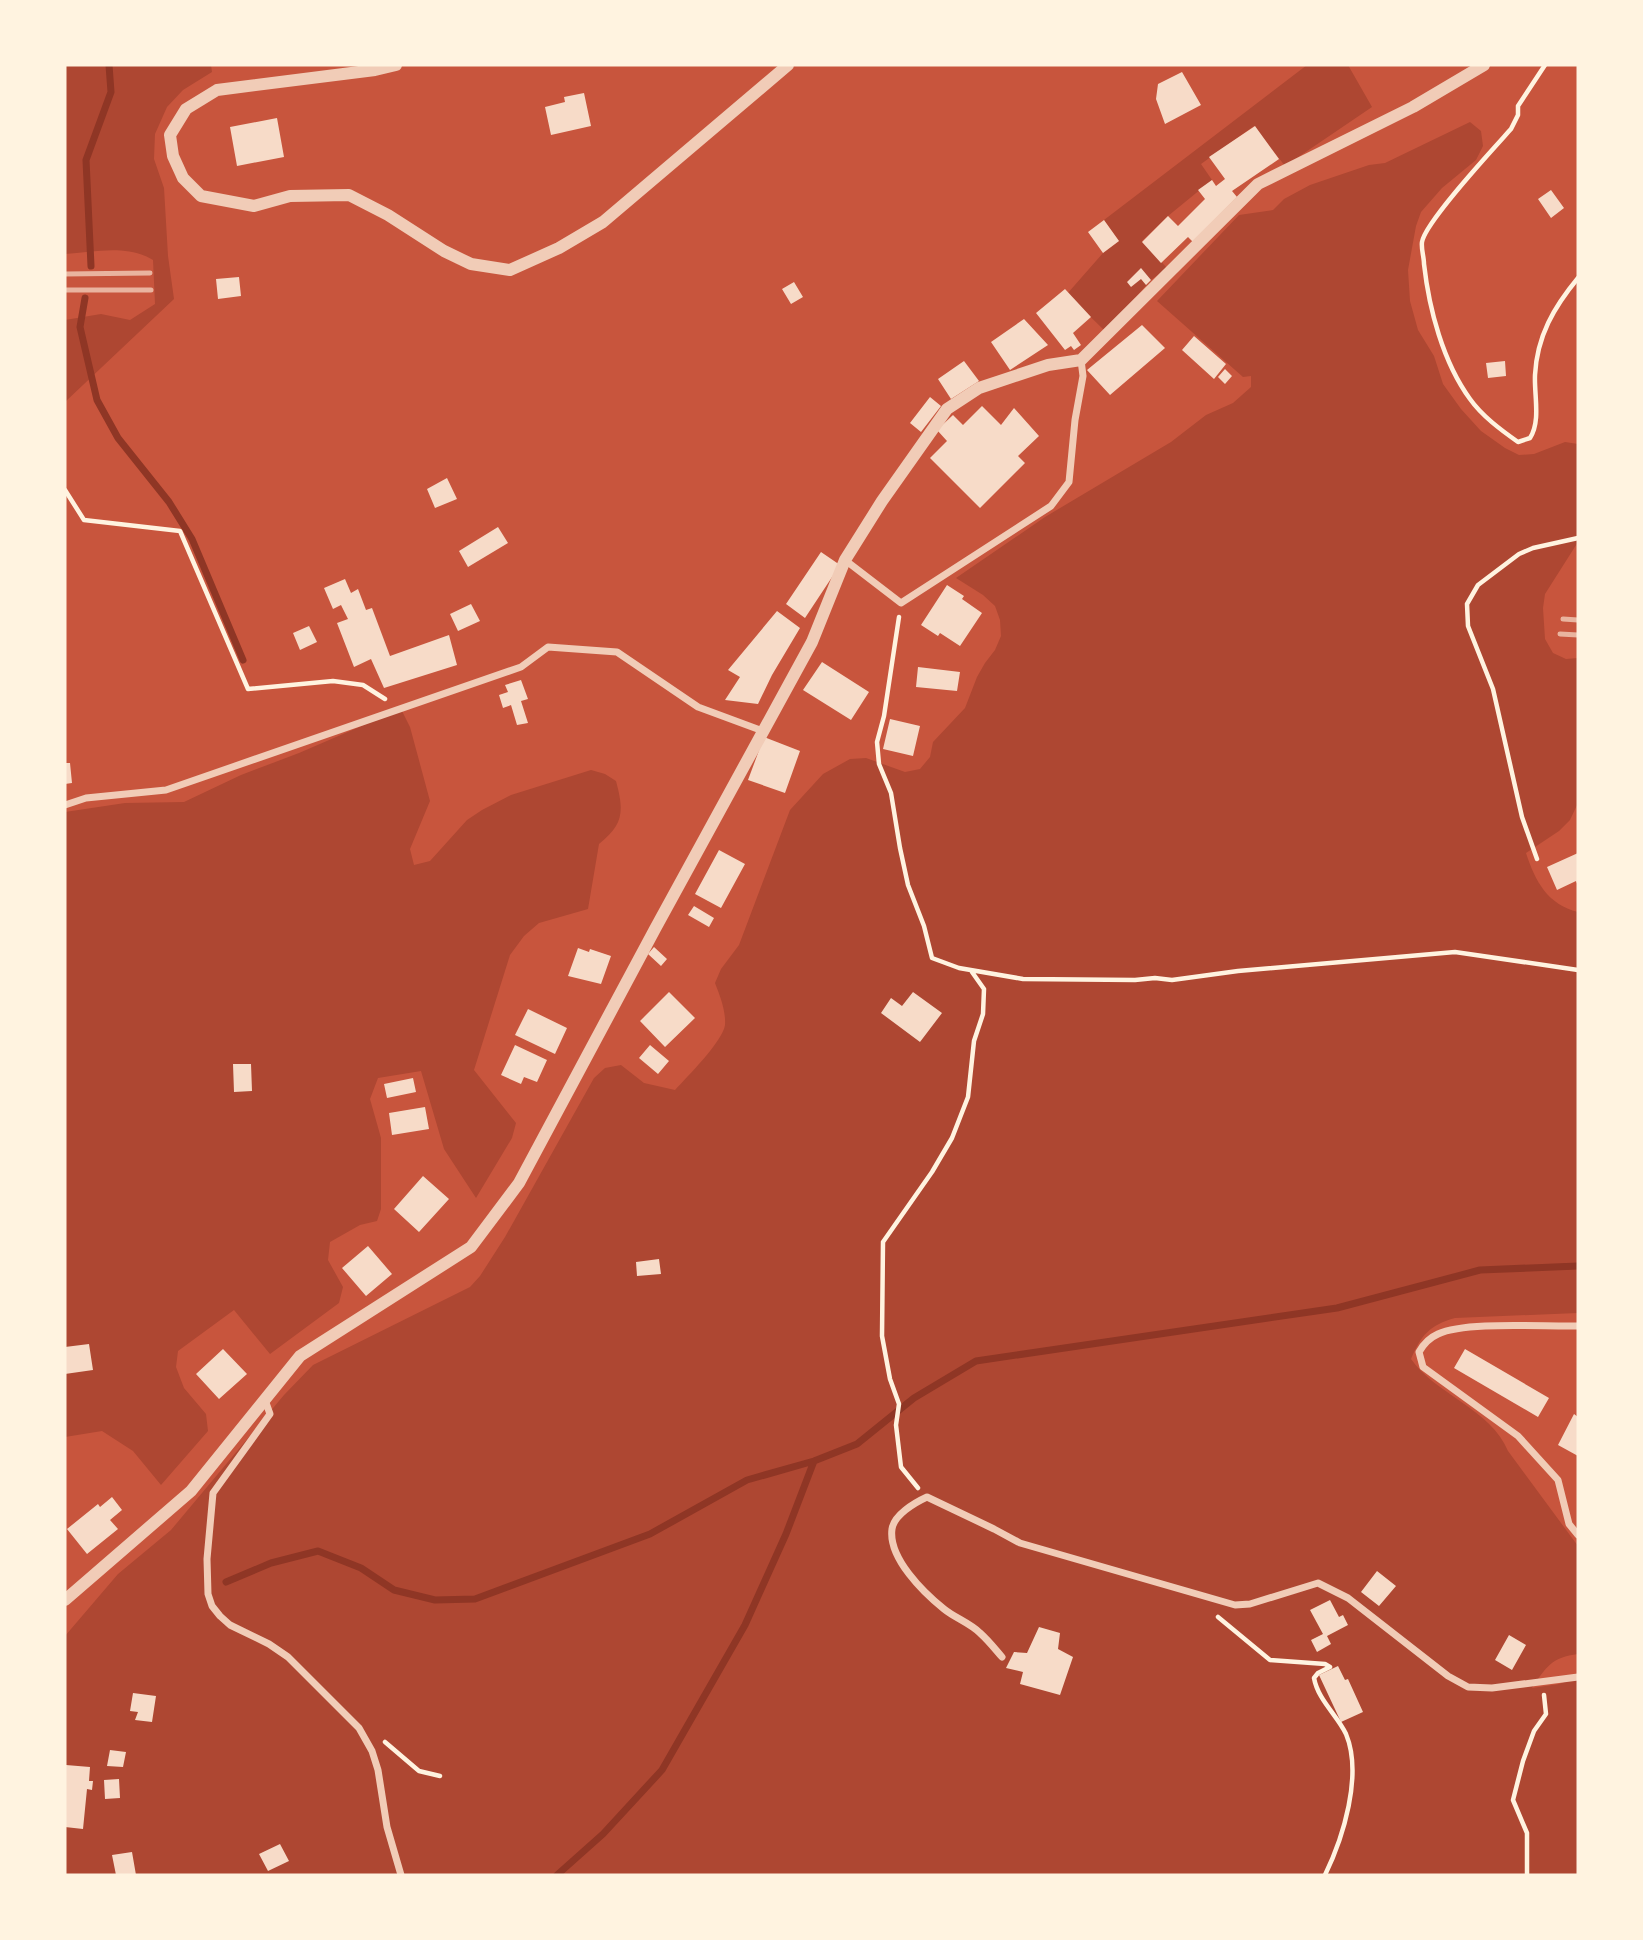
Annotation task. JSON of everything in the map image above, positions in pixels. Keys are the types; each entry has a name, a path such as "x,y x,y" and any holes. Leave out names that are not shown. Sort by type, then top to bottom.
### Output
{"street":[{"path":"396,65 218,90 186,109 170,135 173,156 183,178 201,196 254,206 290,196 349,195 471,264 510,271 559,248 603,222 788,65"},
{"path":"65,1600 191,1491 300,1356 471,1247 519,1183 813,642 845,560 882,501 947,409 979,388 1048,365 1081,360 1258,184 1413,107 1484,65"},
{"path":"845,560 901,603 1051,506 1069,482 1075,420 1083,376 1081,360"},
{"path":"65,805 86,798 166,790 521,667 548,647 617,652 698,707 763,731"},
{"path":"1578,1326 1460,1328 1431,1338 1419,1352 1423,1367 1518,1436 1558,1480 1569,1524 1578,1535"},
{"path":"265,1400 270,1414 213,1493 207,1559 208,1594 212,1606 225,1621 288,1657 359,1728 372,1751 378,1770 387,1827 401,1875"},
{"path":"1002,1657 980,1632 946,1610 920,1588 900,1559 892,1537 892,1527 909,1508 927,1497 1020,1543 1235,1605 1250,1604 1318,1583 1348,1598 1448,1676 1468,1687 1543,1684 1578,1677"}],"path":[{"path":"1545,65 1518,106 1518,115 1511,129 1441,210 1422,241 1426,282 1452,367 1471,400 1500,429 1518,442 1530,438 1536,430 1535,372 1541,339 1559,302 1578,278"},
{"path":"65,490 84,520 180,531 248,689 333,681 363,685 384,699"},
{"path":"1537,859 1522,817 1493,689 1468,626 1468,604 1478,585 1519,554 1532,548 1578,538"},
{"path":"901,603 884,716 877,742 879,764 891,793 908,885 924,926 932,958 972,971 1023,979 1155,978 1172,981 1238,971 1455,952 1578,970"},
{"path":"927,1497 901,1467 896,1425 900,1404 890,1379 882,1336 883,1242 932,1172 952,1138 968,1097 974,1041 983,1014 984,989 972,971"},
{"path":"1201,1596 1212,1611 1269,1660 1325,1664 1330,1667 1314,1678 1316,1688 1345,1733 1351,1752 1351,1783 1347,1818 1338,1848 1325,1875"},
{"path":"1527,1875 1527,1833 1513,1800 1534,1731 1546,1714 1543,1684"},
{"path":"359,1728 386,1742 419,1770 440,1776"}],"shaded area":[{"path":"65,65 211,65 212,72 183,90 167,107 155,134 154,159 164,188 168,256 174,299 65,402 65,320 101,314 130,320 155,304 153,260 143,255 121,251 65,254"},
{"path":"1307,65 1348,65 1372,107 1285,166 1254,126 1201,164 1212,180 1142,241 1167,268 1151,280 1105,331 1067,294 1103,253 1119,241 1104,220"},
{"path":"1470,122 1481,131 1483,146 1476,160 1442,188 1421,212 1416,226 1408,270 1410,301 1418,330 1434,356 1443,384 1481,431 1519,455 1534,454 1565,442 1578,444 1578,542 1545,594 1543,608 1545,639 1553,653 1566,659 1578,658 1578,803 1570,820 1559,831 1526,853 1538,882 1551,898 1558,904 1578,912 1578,1313 1455,1318 1427,1332 1411,1359 1434,1383 1476,1413 1500,1436 1508,1451 1578,1546 1578,1654 1550,1664 1532,1688 1559,1684 1578,1677 1578,1875 65,1875 65,1636 118,1574 171,1530 284,1395 313,1365 470,1287 505,1237 594,1078 605,1068 621,1065 644,1083 675,1090 704,1059 725,1025 724,1009 715,983 721,969 739,945 790,810 823,774 850,759 866,758 905,772 920,769 930,757 933,742 965,708 977,677 1001,636 1000,620 995,606 956,578 1045,517 1171,442 1206,415 1233,403 1251,387 1251,376 1243,377 1157,301 1239,215 1273,210 1284,199 1310,185 1369,165 1385,163"},
{"path":"401,709 410,727 430,801 410,849 414,865 430,861 467,820 482,810 511,795 591,770 616,781 620,816 613,830 599,844 588,909 539,923 524,936 510,955 474,1070 516,1123 512,1138 476,1198 444,1149 421,1071 378,1078 370,1099 381,1138 381,1209 377,1221 360,1225 330,1242 328,1260 343,1287 339,1303 270,1354 234,1310 178,1351 176,1367 184,1388 206,1414 208,1431 161,1485 133,1451 102,1431 65,1437 65,812 125,803 184,802 241,775"}],"building":[{"path":"1182,72 1201,105 1165,124 1156,99 1158,84"},
{"path":"584,93 591,126 551,135 545,107 565,102 564,97"},
{"path":"277,118 284,157 237,166 230,127"},
{"path":"1255,126 1279,159 1232,191 1237,197 1193,242 1188,237 1161,263 1142,242 1168,216 1178,226 1205,199 1198,190 1212,180 1216,186 1225,179 1209,157"},
{"path":"1551,190 1564,208 1551,218 1538,199"},
{"path":"1104,220 1119,241 1103,253 1088,232"},
{"path":"1141,268 1151,280 1146,285 1141,279 1131,287 1127,282"},
{"path":"239,277 241,296 218,299 216,279"},
{"path":"794,282 803,297 791,304 782,289"},
{"path":"1065,289 1091,317 1073,333 1081,345 1074,350 1071,346 1065,350 1036,313"},
{"path":"1024,319 1048,345 1010,370 991,342"},
{"path":"1142,325 1165,348 1110,395 1087,370"},
{"path":"1194,336 1226,364 1214,379 1182,350"},
{"path":"964,361 979,381 951,399 938,379"},
{"path":"1505,361 1506,376 1488,378 1486,363"},
{"path":"1225,369 1232,376 1225,384 1218,377"},
{"path":"930,397 941,406 921,432 910,423"},
{"path":"982,406 1001,425 1014,408 1039,436 1018,456 1025,463 980,508 930,458 947,441 937,430 953,415 963,425"},
{"path":"447,478 457,499 435,508 427,489"},
{"path":"498,527 508,543 468,567 459,551"},
{"path":"821,552 840,565 805,618 786,604"},
{"path":"345,579 351,593 358,589 366,610 372,608 390,656 449,635 457,665 384,688 371,659 354,667 337,623 348,619 341,605 333,609 324,588"},
{"path":"947,585 982,613 960,646 921,625"},
{"path":"471,604 480,621 458,631 450,614"},
{"path":"777,611 800,628 758,704 725,700 740,677 728,670"},
{"path":"309,626 317,642 300,650 293,633"},
{"path":"822,662 869,692 851,720 803,690"},
{"path":"918,667 960,672 957,691 916,687"},
{"path":"521,680 528,699 521,701 528,723 517,725 511,705 503,708 499,695 508,692 505,685"},
{"path":"890,719 920,726 913,756 883,749"},
{"path":"764,737 800,751 785,793 748,780"},
{"path":"65,763 70,763 72,783 65,784"},
{"path":"719,850 745,864 721,908 695,894"},
{"path":"1578,853 1578,886 1576,881 1557,890 1547,867"},
{"path":"694,906 714,918 709,927 688,915"},
{"path":"654,947 667,959 661,966 648,954"},
{"path":"578,948 611,956 601,984 568,976"},
{"path":"669,992 695,1018 665,1047 640,1021"},
{"path":"913,992 942,1013 920,1042 881,1013 891,998 902,1006"},
{"path":"528,1009 567,1028 555,1054 515,1035"},
{"path":"515,1045 547,1060 537,1082 524,1077 521,1084 501,1075"},
{"path":"650,1045 669,1061 658,1074 639,1058"},
{"path":"233,1064 251,1064 252,1091 234,1092"},
{"path":"413,1078 416,1092 387,1098 384,1084"},
{"path":"425,1107 429,1129 392,1135 389,1113"},
{"path":"423,1176 449,1199 419,1232 394,1209"},
{"path":"368,1246 392,1274 366,1296 342,1268"},
{"path":"659,1259 661,1274 637,1276 636,1262"},
{"path":"89,1344 93,1370 65,1374 65,1347"},
{"path":"223,1349 247,1374 219,1399 196,1374"},
{"path":"1465,1349 1549,1398 1538,1417 1454,1368"},
{"path":"1574,1414 1578,1417 1578,1456 1558,1445"},
{"path":"112,1497 122,1510 110,1520 118,1529 87,1554 67,1529 98,1504 100,1507"},
{"path":"1377,1571 1396,1586 1379,1606 1361,1592"},
{"path":"1330,1600 1339,1617 1343,1615 1348,1625 1327,1636 1331,1644 1317,1652 1311,1640 1323,1634 1310,1610"},
{"path":"1039,1627 1060,1633 1058,1649 1073,1657 1060,1695 1020,1684 1023,1672 1006,1668 1014,1652 1027,1653"},
{"path":"1509,1635 1526,1645 1512,1670 1495,1660"},
{"path":"1338,1666 1345,1680 1348,1679 1363,1712 1341,1722 1319,1675"},
{"path":"133,1693 156,1696 152,1722 135,1720 138,1712 130,1711"},
{"path":"110,1750 126,1752 123,1767 107,1766"},
{"path":"66,1765 90,1767 89,1781 93,1781 92,1790 87,1789 83,1829 65,1827"},
{"path":"119,1779 120,1798 105,1799 104,1780"},
{"path":"280,1844 289,1861 268,1871 259,1854"},
{"path":"132,1852 136,1875 116,1875 112,1855"}],"waterway":[{"path":"91,266 86,160 111,92 109,65"},
{"path":"85,298 80,327 97,400 118,438 169,502 192,539 243,660"},
{"path":"226,1582 271,1563 318,1551 361,1568 394,1590 435,1600 475,1599 650,1534 747,1480 814,1461 857,1444 914,1398 976,1361 1337,1308 1480,1270 1578,1266"},
{"path":"557,1875 603,1834 662,1770 745,1625 786,1534 814,1461"}],"railway":[{"path":"65,274 150,273"},
{"path":"65,290 151,290"},
{"path":"1563,619 1578,620"},
{"path":"1560,634 1578,635"}]}
